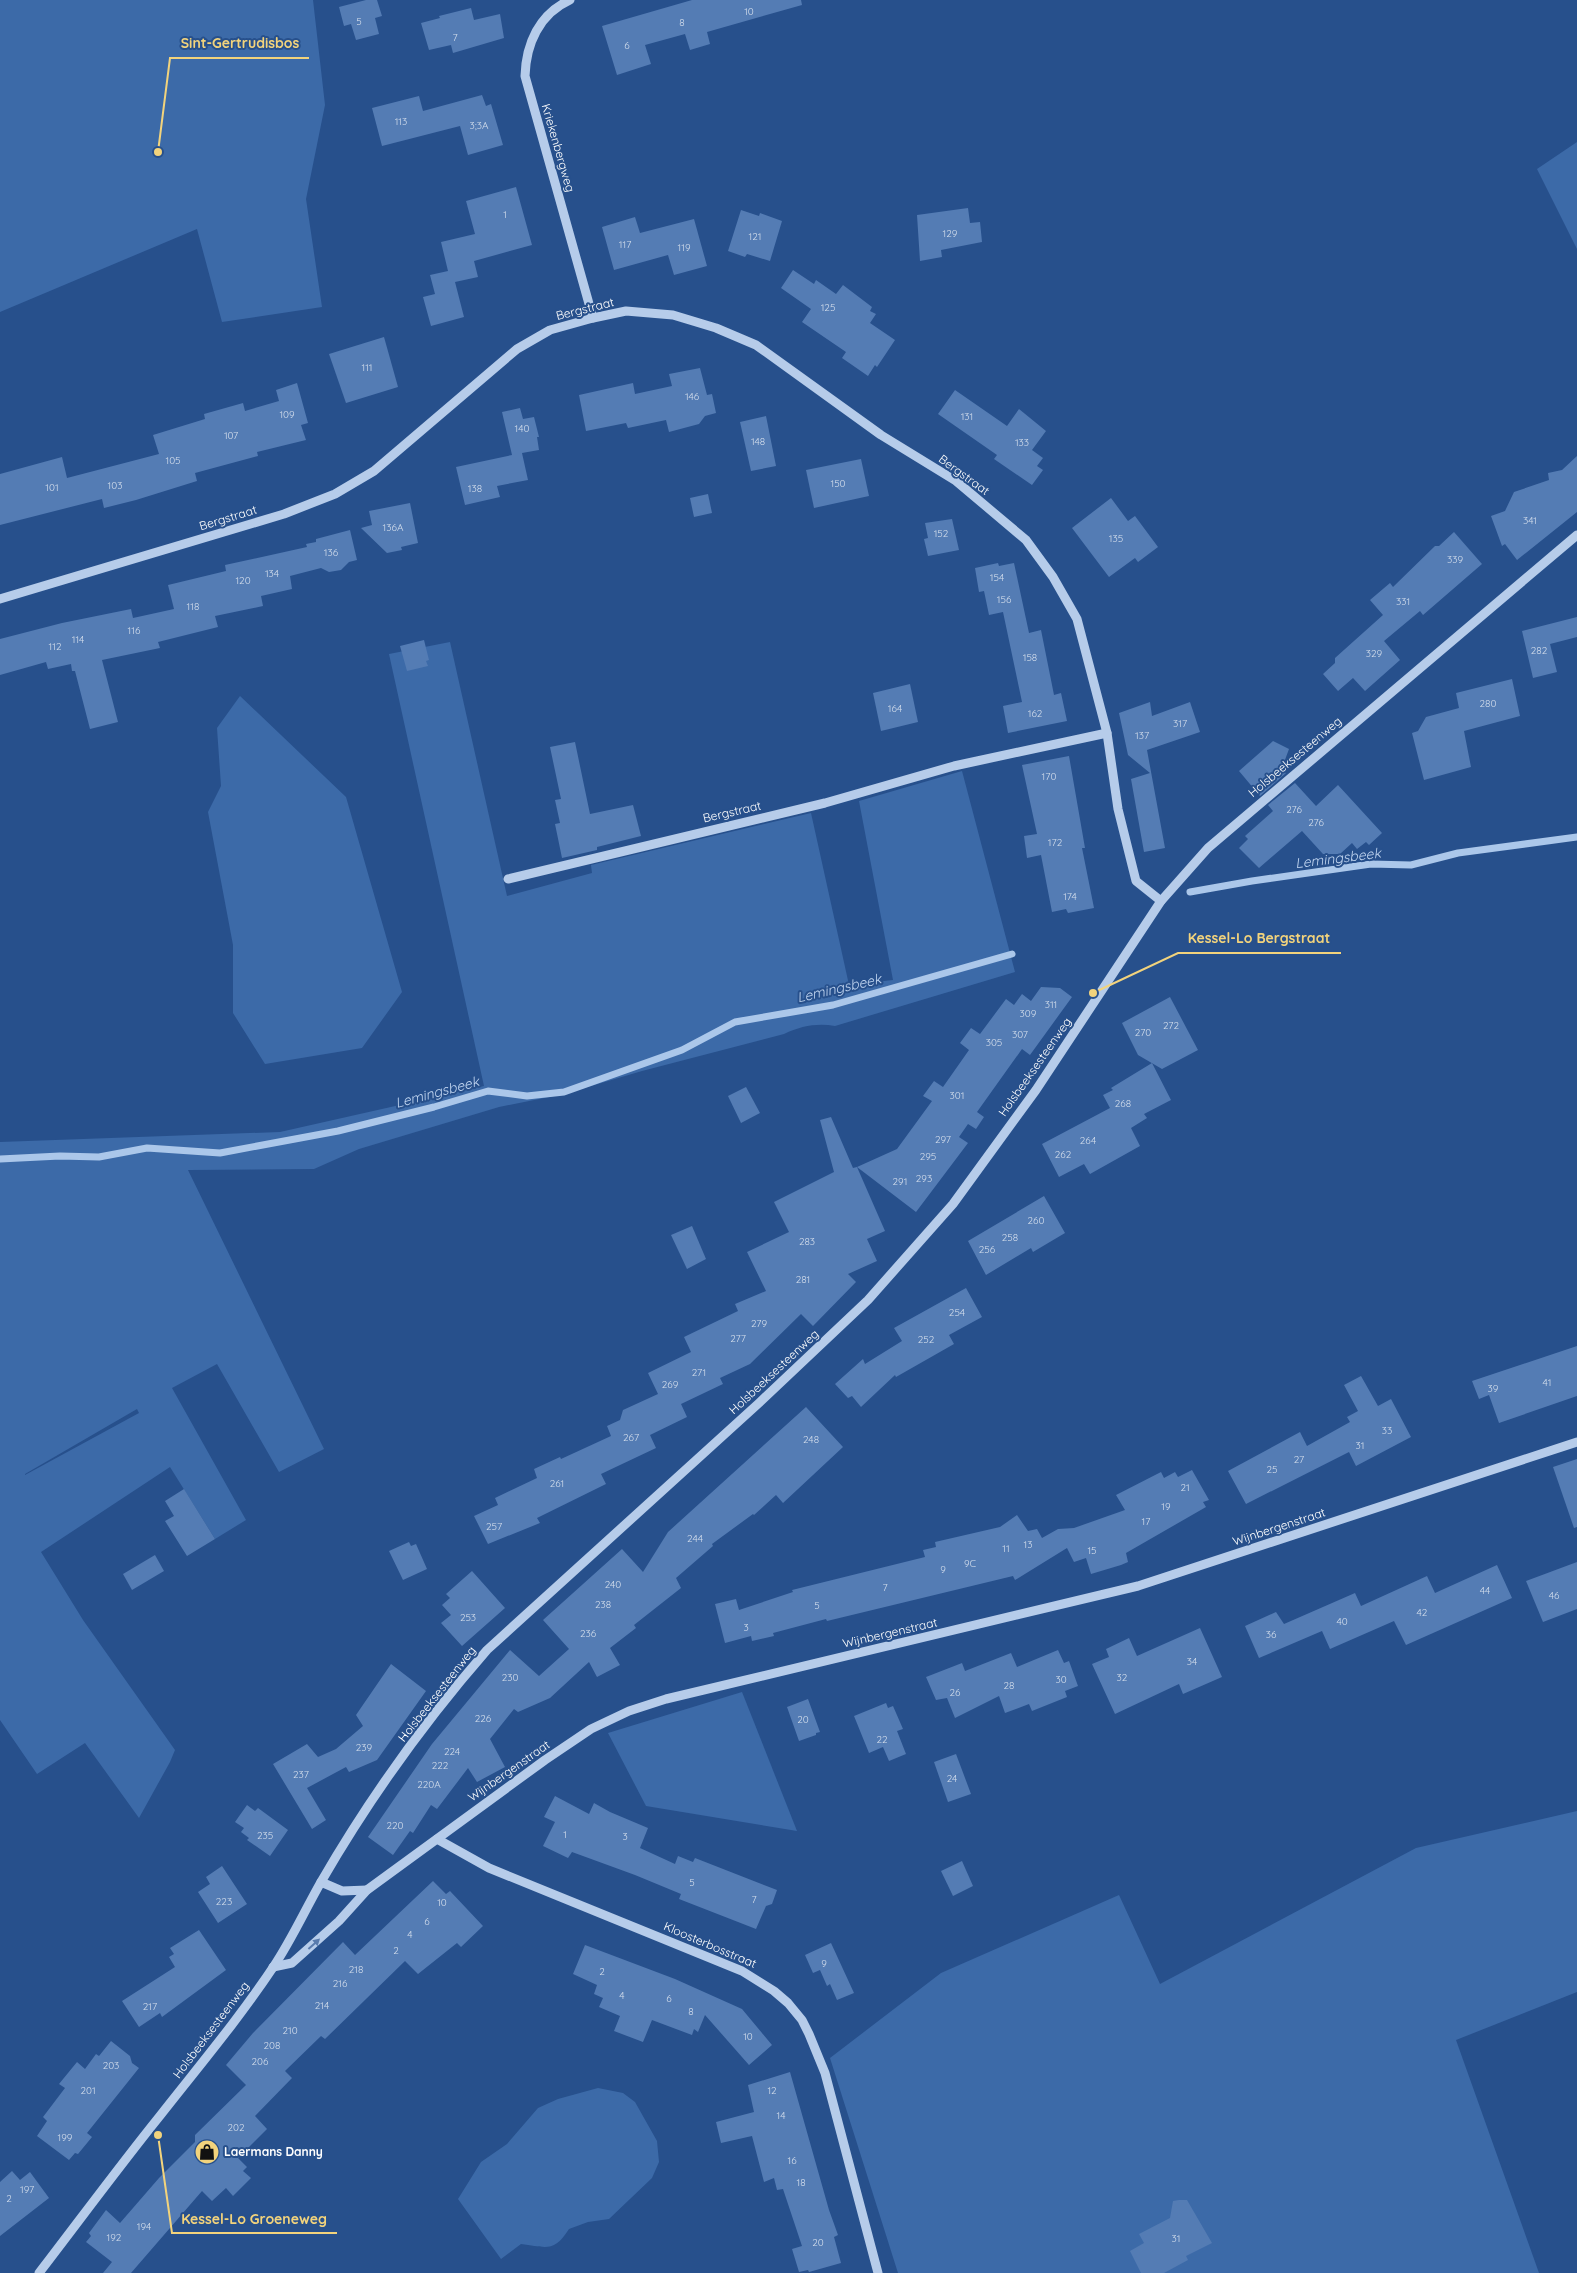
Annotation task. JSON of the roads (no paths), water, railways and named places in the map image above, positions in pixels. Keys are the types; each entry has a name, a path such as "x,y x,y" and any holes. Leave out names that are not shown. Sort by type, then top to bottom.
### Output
{"street":[{"name":"Kriekenbergweg","path":"570,0 540,23 530,48 525,76 593,318"},
{"name":"Bergstraat","path":"0,598 284,514 335,494 374,471 517,349 550,330 593,318 626,312 673,315 716,328 756,345 882,435 956,481 1026,540 1053,577 1077,620 1108,733 1118,808 1136,881 1161,901"},
{"name":"Holsbeeksesteenweg","path":"39,2273 160,2115 226,2035 290,1942 321,1882 401,1759 457,1684 488,1650 737,1423 868,1300 952,1204 1036,1090 1161,901 1208,848 1577,535"},
{"name":"Bergstraat","path":"508,879 825,803 954,766 1108,733"},
{"name":"Wijnbergenstraat","path":"273,1967 292,1964 339,1921 367,1890 482,1805 591,1730 629,1712 676,1697 1138,1586 1577,1442"},
{"name":"Kloosterbosstraat","path":"437,1839 490,1868 742,1970 774,1990 788,2003 802,2020 825,2073 878,2273"},
{"path":"321,1882 342,1891 367,1890"}],"waterway":[{"name":"Lemingsbeek","path":"1190,892 1371,864 1411,865 1458,853 1577,837"},
{"name":"Lemingsbeek","path":"0,1159 60,1156 99,1157 147,1148 220,1153 338,1131 434,1107 488,1091 527,1096 564,1092 682,1050 735,1022 833,1005 1012,954"}],"place":[{"name":"Sint-Gertrudisbos","path":"158,152"},
{"name":"Kessel-Lo Bergstraat","path":"1093,993"},
{"name":"Kessel-Lo Groeneweg","path":"158,2135"},
{"name":"Laermans Danny","path":"207,2152"}]}
